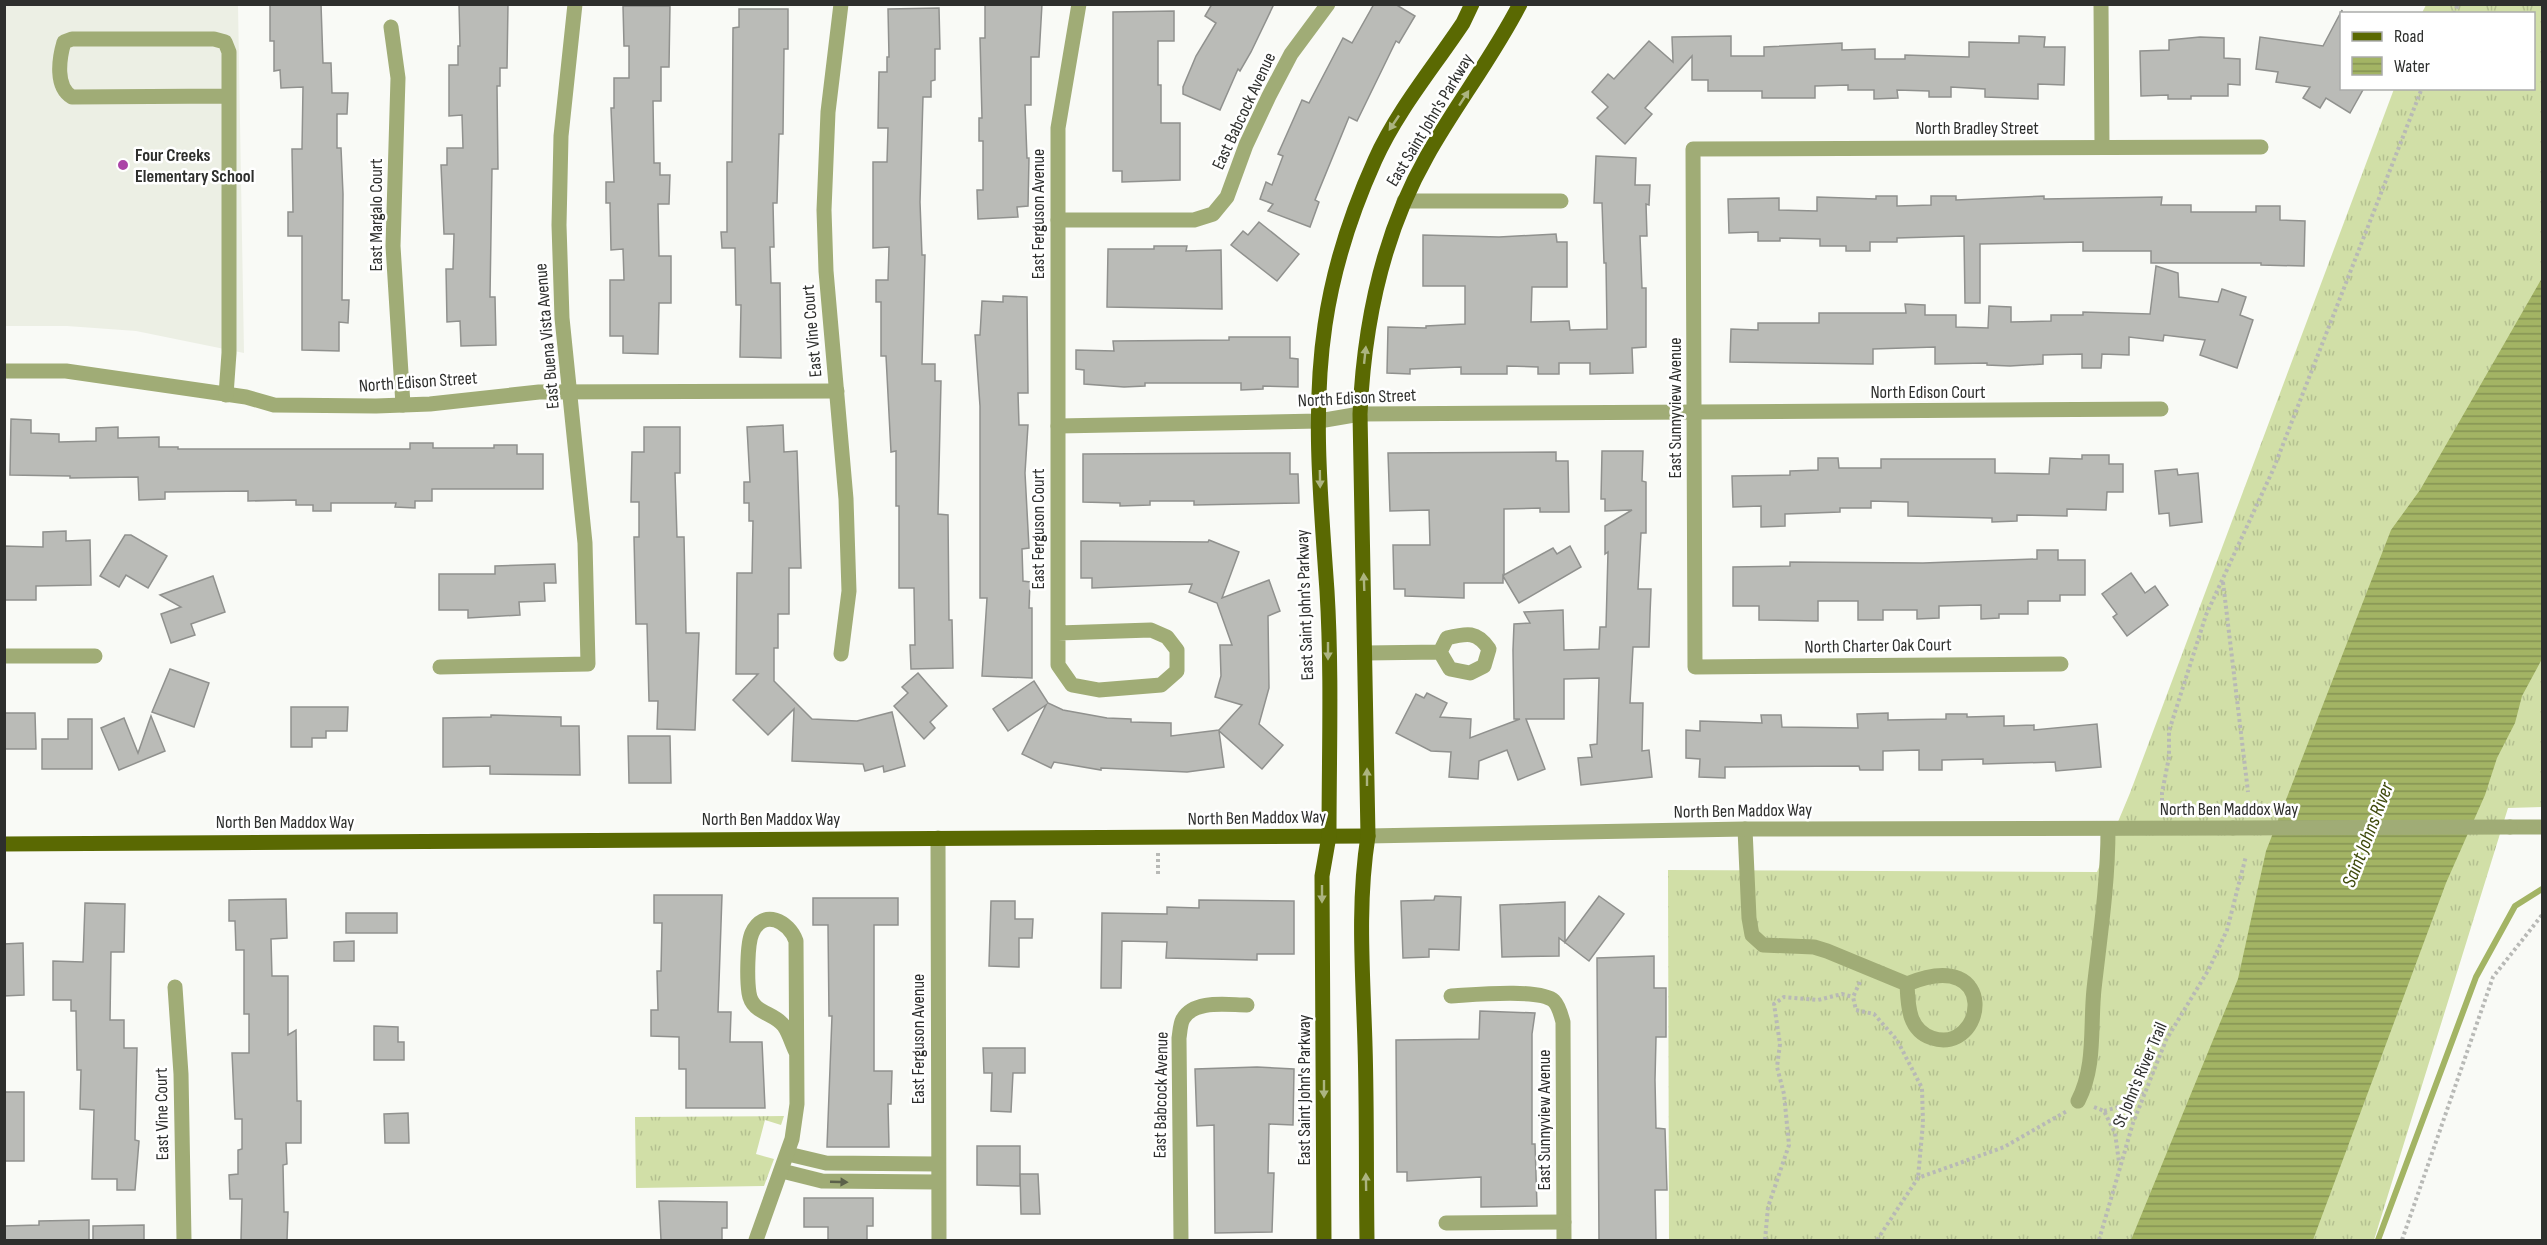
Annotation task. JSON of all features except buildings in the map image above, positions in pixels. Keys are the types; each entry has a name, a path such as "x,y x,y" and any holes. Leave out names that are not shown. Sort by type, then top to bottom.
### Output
{"main road":[{"name":"East Saint John's Parkway","path":"1324,1240 1322,876 1329,836 1327,593 1321,529 1319,421 1325,324 1342,254 1360,201 1388,133 1463,23 1472,4"},
{"name":"East Saint John's Parkway","path":"1367,1240 1365,1047 1360,972 1362,876 1368,836 1360,414 1372,304 1386,248 1404,201 1428,154 1495,50 1520,4"},
{"name":"North Ben Maddox Way","path":"4,844 1368,836"}],"street":[{"name":"East Buena Vista Avenue","path":"440,667 588,664 585,543 562,318 559,225 561,136 575,4"},
{"name":"East Vine Court","path":"841,4 828,112 824,210 826,271 846,499 849,591 841,654"},
{"name":"East Ferguson Avenue","path":"1058,426 1058,128 1079,4"},
{"name":"East Babcock Avenue","path":"1058,220 1194,219 1213,214 1227,197 1246,144 1291,54 1328,4"},
{"path":"2102,4 2102,147"},
{"name":"East Margalo Court","path":"391,27 398,78 393,246 403,405"},
{"path":"226,395 229,353 229,96 229,52 225,42 214,39 72,39 63,42 61,85 64,92 72,97 229,96"},
{"name":"North Bradley Street","path":"1693,149 2261,147"},
{"name":"East Sunnyview Avenue","path":"1693,149 1695,667"},
{"path":"1404,201 1561,201"},
{"name":"North Edison Street","path":"4,371 66,371 246,397 274,405 403,405 504,394 570,392 837,391"},
{"name":"North Edison Court","path":"1695,413 2161,410"},
{"name":"North Edison Street","path":"1058,426 1319,421 1360,414 1695,413"},
{"name":"East Ferguson Court","path":"1058,426 1058,633 1058,665 1072,685 1099,690 1161,685 1177,671 1177,650 1167,638 1151,630 1058,633"},
{"path":"1366,653 1440,652"},
{"path":"4,656 95,656"},
{"name":"North Charter Oak Court","path":"1695,667 2061,664"},
{"name":"North Ben Maddox Way","path":"1368,836 1745,829 2542,826"},
{"path":"1745,829 1749,918 1752,935 1763,945 1814,947 1907,984 1925,976 1943,974 1958,976 1968,984 1974,995 1975,1010 1963,1034 1952,1040 1939,1041 1925,1036 1913,1024 1908,1005 1907,984"},
{"path":"2078,1101 2087,1083 2091,1060 2094,989 2105,900 2108,829"},
{"name":"East Ferguson Avenue","path":"938,838 937,1182 939,1240"},
{"path":"756,1240 788,1154 797,1104 796,941 792,930 784,922 773,919 761,922 753,930 750,941 748,994 753,1005 762,1012 775,1016 784,1026 796,1052"},
{"name":"East Vine Court","path":"175,987 182,1074 184,1240"},
{"name":"East Sunnyview Avenue","path":"1451,996 1530,994 1554,1001 1563,1022 1564,1240"},
{"name":"East Babcock Avenue","path":"1181,1240 1179,1038 1182,1019 1194,1008 1247,1005"},
{"path":"788,1154 826,1163 937,1164"},
{"path":"782,1171 822,1181 937,1182"},
{"path":"1446,1223 1564,1222"}],"path":[{"path":"2162,829 2162,793 2169,757 2169,731 2206,615 2273,470 2421,90"},
{"path":"2222,582 2248,792"},
{"path":"1158,839 1158,876"},
{"name":"St John's River Trail","path":"2099,1240 2120,1163 2145,1092 2166,1040 2209,969 2228,930 2246,856"},
{"path":"2402,1240 2493,977 2542,915"},
{"path":"1866,967 1852,1003 1856,1010 1874,1014 1897,1040 1922,1088 1923,1124 1918,1178 1877,1240"},
{"path":"1766,1240 1768,1207 1789,1145 1784,1094 1777,1067 1780,1044 1774,1004 1784,997 1818,1000 1842,994 1853,997"},
{"path":"1918,1178 2004,1147 2059,1117 2078,1101 2104,1111 2126,1105 2145,1092"},
{"path":"2104,1111 2115,1133 2120,1163"}],"shaded area":[{"name":"Four Creeks Elementary School","path":"4,5 238,5 244,353 136,331 67,326 5,326"}],"green space":[{"path":"2426,5 2542,5 2542,807 2508,808 2374,1240 1669,1240 1668,870 2097,872 2130,793 2394,90 2535,90 2535,12 2422,12"},
{"path":"784,1116 781,1125 765,1120 756,1154 774,1159 764,1186 636,1188 635,1117"}],"water":[{"name":"Saint Johns River","path":"2542,278 2542,659 2522,696 2515,723 2497,758 2485,795 2446,883 2313,1240 2131,1240 2238,979 2266,851 2391,530 2420,490"}],"waterway":[{"path":"2378,1240 2476,977 2515,906 2542,889"}],"place":[{"name":"Four Creeks Elementary School","path":"123,165"}]}
